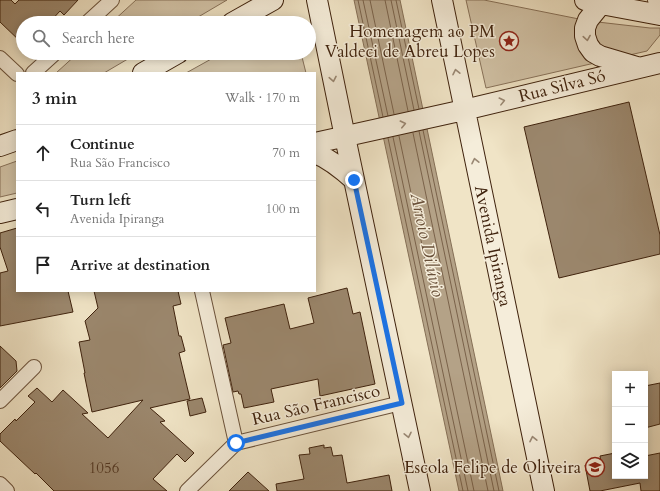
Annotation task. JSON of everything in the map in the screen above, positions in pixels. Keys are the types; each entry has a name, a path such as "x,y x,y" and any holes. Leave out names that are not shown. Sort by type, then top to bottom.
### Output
{"main road":[{"path":"245,16 274,0"},
{"path":"318,0 344,137 420,491"},
{"name":"Avenida Ipiranga","path":"442,0 544,491"},
{"path":"639,68 600,56 593,52 588,45 585,36 593,2 658,10"},
{"path":"145,72 166,60"},
{"name":"Rua Silva Só","path":"316,143 434,117 660,63"},
{"path":"0,146 16,140"},
{"path":"316,153 336,164 354,180"},
{"path":"0,213 16,209"}],"street":[{"path":"95,16 112,0"},
{"path":"0,58 16,73"},
{"path":"34,72 47,60"},
{"path":"202,292 236,443"},
{"path":"0,401 34,367"},
{"name":"Rua São Francisco","path":"187,491 236,443 402,403"},
{"path":"0,484 7,491"}],"shaded area":[{"path":"136,0 227,0 200,16 119,16"},
{"path":"466,0 484,0 589,21 660,28 660,35 647,51 486,88"},
{"path":"70,60 126,60 106,72 57,72"},
{"path":"209,60 303,60 306,72 188,72"},
{"path":"16,161 16,193 0,197 0,167"}],"water":[{"name":"Arroio Dilúvio","path":"354,0 400,0 503,491 459,491"}],"building":[{"path":"0,0 11,0 15,4 19,0 78,0 64,15 60,11 55,16 16,16 16,37 0,22"},
{"path":"629,102 660,235 660,254 559,278 524,127"},
{"path":"16,228 16,292 68,292 73,312 0,326 0,273 8,271 0,247 0,233"},
{"path":"347,288 353,314 360,312 375,384 320,396 318,379 271,389 274,402 244,408 241,394 239,394 238,391 233,392 223,345 231,343 225,318 284,304 290,329 314,323 308,298"},
{"path":"94,292 178,292 181,304 173,306 179,336 181,336 185,351 179,353 190,399 150,408 165,421 160,422 194,453 185,462 177,454 153,479 167,491 54,491 0,441 0,434 15,419 16,421 35,402 28,396 37,388 52,402 63,390 88,413 82,414 108,438 143,400 92,412 79,342 90,340 85,321 98,308"},
{"path":"0,346 16,361 17,371 0,388"},
{"path":"660,383 660,424 648,427 648,407 648,385"},
{"path":"202,398 206,412 190,416 187,401"},
{"path":"324,445 324,448 331,447 333,456 342,455 347,483 389,475 392,491 277,491 276,484 304,479 299,455 310,454 309,448"},
{"path":"660,453 660,491 641,491 640,483 600,491 590,491 585,465 601,462 600,456 612,454 612,479 648,479 648,455"},
{"path":"248,472 269,491 229,491"}],"place":[{"name":"Homenagem ao PM Valdeci de Abreu Lopes","path":"509,41"},
{"name":"Escola Felipe de Oliveira","path":"595,467"}],"route":[{"path":"236,443 402,403 354,180"}]}
